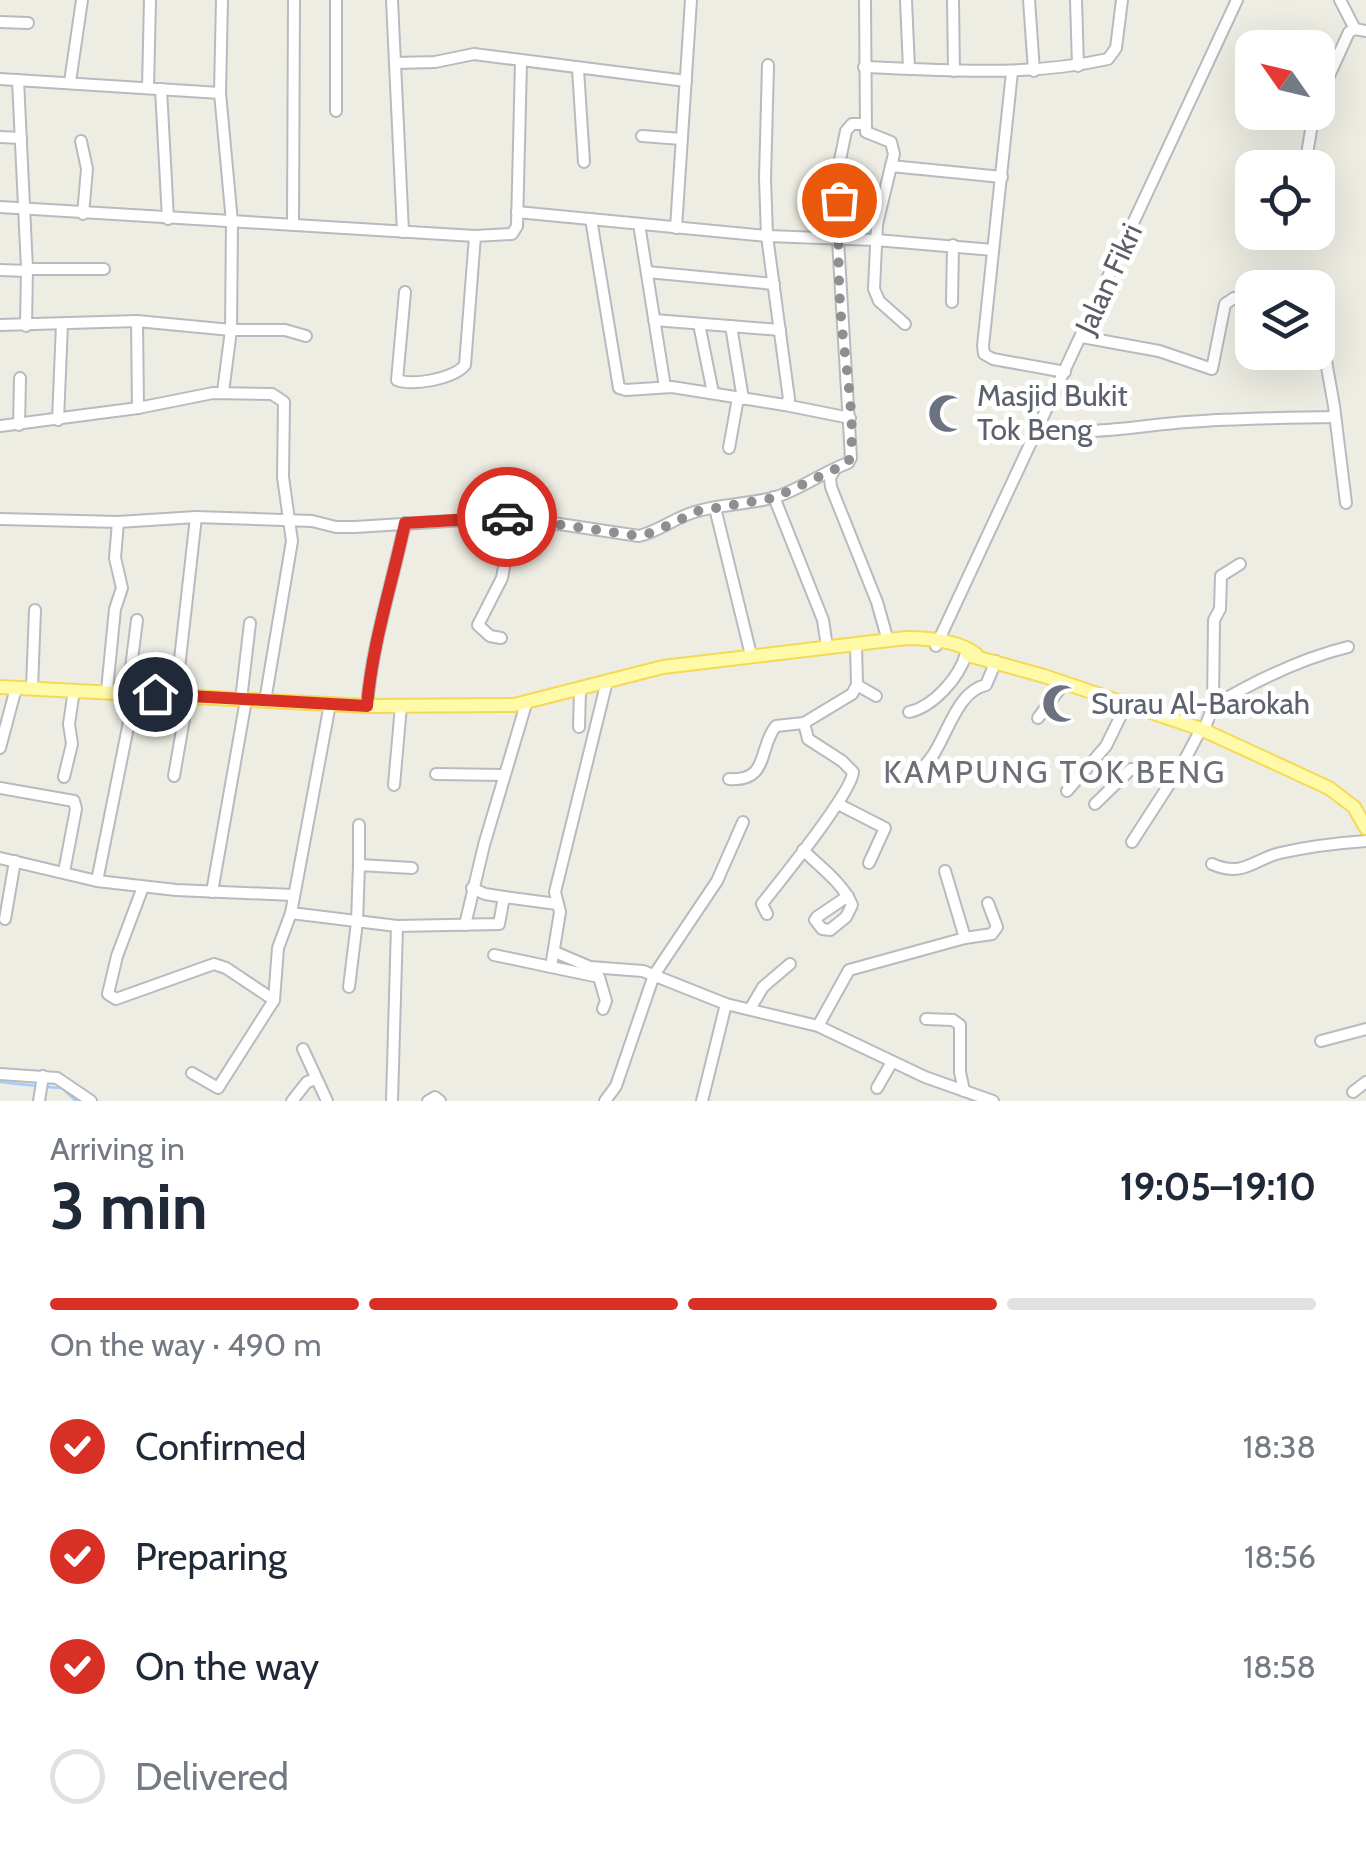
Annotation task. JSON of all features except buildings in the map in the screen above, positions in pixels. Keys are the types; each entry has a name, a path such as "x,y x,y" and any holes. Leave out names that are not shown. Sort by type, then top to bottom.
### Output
{"main road":[{"path":"0,688 107,690 367,706 526,704 663,668 912,638 1064,682 1202,730 1329,788 1354,807 1366,828"}],"street":[{"path":"70,82 82,0"},
{"path":"148,88 150,0"},
{"path":"222,0 220,94 232,222 231,330 223,392"},
{"path":"292,224 294,0"},
{"path":"336,0 336,110"},
{"path":"392,0 404,232"},
{"path":"676,228 691,0"},
{"path":"864,0 865,124 867,134 891,142 894,154 876,240 876,295 905,324"},
{"path":"906,0 909,69"},
{"path":"953,0 954,71"},
{"path":"1029,0 1034,71"},
{"path":"1076,0 1078,66"},
{"path":"864,67 1012,72 1078,66 1113,56 1122,0"},
{"path":"1335,61 1348,32 1360,30 1340,0"},
{"name":"Jalan Fikri","path":"940,644 1237,1"},
{"path":"0,22 28,24"},
{"path":"396,62 442,61 471,54 686,81"},
{"path":"0,208 475,236 512,234 517,212 521,62"},
{"path":"768,65 767,236 789,399 786,405"},
{"path":"578,69 584,162"},
{"path":"1012,72 984,354 1065,372"},
{"path":"0,79 220,94"},
{"path":"18,80 26,326"},
{"path":"162,89 168,219"},
{"path":"0,519 118,522 196,517 312,521 336,528 514,517 639,536 698,511 774,498 848,463 851,458 840,313 840,160 846,131 852,124 865,124"},
{"path":"642,136 682,139"},
{"path":"0,138 21,138"},
{"path":"82,141 87,169 83,214"},
{"path":"891,166 1002,177"},
{"path":"517,212 767,236 992,250"},
{"path":"590,219 619,388 665,387 713,393 850,418"},
{"path":"639,224 665,387"},
{"path":"404,292 396,380 406,383 462,370 475,236"},
{"path":"952,302 953,246"},
{"path":"0,270 104,269"},
{"path":"647,272 774,284"},
{"path":"1082,336 1160,351 1212,369 1225,304 1235,299"},
{"path":"654,320 780,330"},
{"path":"137,321 138,408"},
{"path":"0,325 137,321 231,330 284,330 306,336"},
{"path":"58,420 62,324"},
{"path":"699,324 713,393"},
{"path":"729,448 740,399 732,326"},
{"path":"1328,370 1346,503"},
{"path":"19,425 20,378"},
{"path":"0,426 138,408 223,392 272,394 284,402 283,477 292,541 265,702"},
{"path":"1039,426 1052,430 1336,417"},
{"path":"837,467 830,478 831,486 895,641"},
{"path":"817,476 831,486"},
{"path":"774,498 822,620 827,647"},
{"path":"715,508 751,656"},
{"path":"174,776 196,517"},
{"path":"501,638 490,636 478,625 502,578 514,517"},
{"path":"107,690 115,609 122,588 114,558 118,522"},
{"path":"367,706 376,639 387,608 405,523"},
{"path":"1132,842 1174,778 1213,706 1214,620 1220,610 1221,576 1240,564"},
{"path":"32,688 35,610"},
{"path":"908,712 922,710 961,670 971,653 952,634 953,615"},
{"path":"97,881 131,692 137,620"},
{"path":"212,892 243,700 250,623"},
{"path":"728,779 745,778 756,770 770,731 776,726 804,723 828,706 847,699 858,685 856,644"},
{"path":"1213,706 1300,662 1348,647"},
{"path":"924,767 932,759 946,726 977,688 986,685 996,661"},
{"path":"551,967 560,912 555,892 607,681"},
{"path":"1038,718 1064,682"},
{"path":"858,685 876,696"},
{"path":"0,748 16,688"},
{"path":"64,777 72,744 69,724 74,690"},
{"path":"579,728 580,690"},
{"path":"192,1073 212,1087 220,1086 274,1000 278,948 291,913 330,704"},
{"path":"465,925 472,888 526,704"},
{"path":"1067,791 1106,746 1127,704"},
{"path":"394,785 401,706"},
{"path":"767,914 762,904 853,779 853,772 842,761 808,740 804,723"},
{"path":"1096,804 1130,769 1174,778"},
{"path":"436,774 504,775"},
{"path":"0,788 74,801 76,809 64,872"},
{"path":"838,804 885,828 869,863"},
{"path":"604,1101 616,1086 654,975 717,881 742,822"},
{"path":"349,987 357,922 359,825"},
{"path":"1212,864 1252,866 1280,853 1366,841"},
{"path":"803,850 848,896"},
{"path":"0,858 97,881 292,895"},
{"path":"5,919 15,861"},
{"path":"359,865 412,868"},
{"path":"945,871 965,938"},
{"path":"143,886 114,964 108,994 111,997 116,1000 214,964 274,1000"},
{"path":"472,888 484,894 557,904"},
{"path":"291,913 397,926 499,924 504,896"},
{"path":"818,1026 849,970 996,931 988,903"},
{"path":"392,1101 397,926"},
{"path":"555,952 590,967 654,975 726,1004 818,1026 948,1086 994,1101"},
{"path":"494,954 600,978 606,1001 604,1009"},
{"path":"750,1009 763,987 790,964"},
{"path":"702,1101 726,1004"},
{"path":"926,1019 953,1020 960,1026 964,1091"},
{"path":"1321,1041 1366,1029"},
{"path":"303,1049 326,1101"},
{"path":"877,1088 892,1062"},
{"path":"0,1074 65,1082 90,1101"},
{"path":"40,1097 43,1078"},
{"path":"292,1101 305,1084 316,1079"},
{"path":"1353,1092 1366,1082"},
{"path":"942,1101 948,1086"},
{"path":"428,1101 435,1097 440,1101"}],"waterway":[{"path":"0,1082 38,1086"},
{"path":"46,1087 62,1088 76,1101"}],"way so far":[{"path":"507,517 639,536 698,511 774,498 848,463 852,454 840,313 839,200"}],"place":[{"name":"Masjid Bukit Tok Beng","path":"947,413"},
{"name":"Surau Al-Barokah","path":"1061,704"}],"district":[{"name":"KAMPUNG TOK BENG","path":"1055,772"}],"route":[{"path":"155,694 367,706 376,639 387,608 405,523 507,517"}]}
